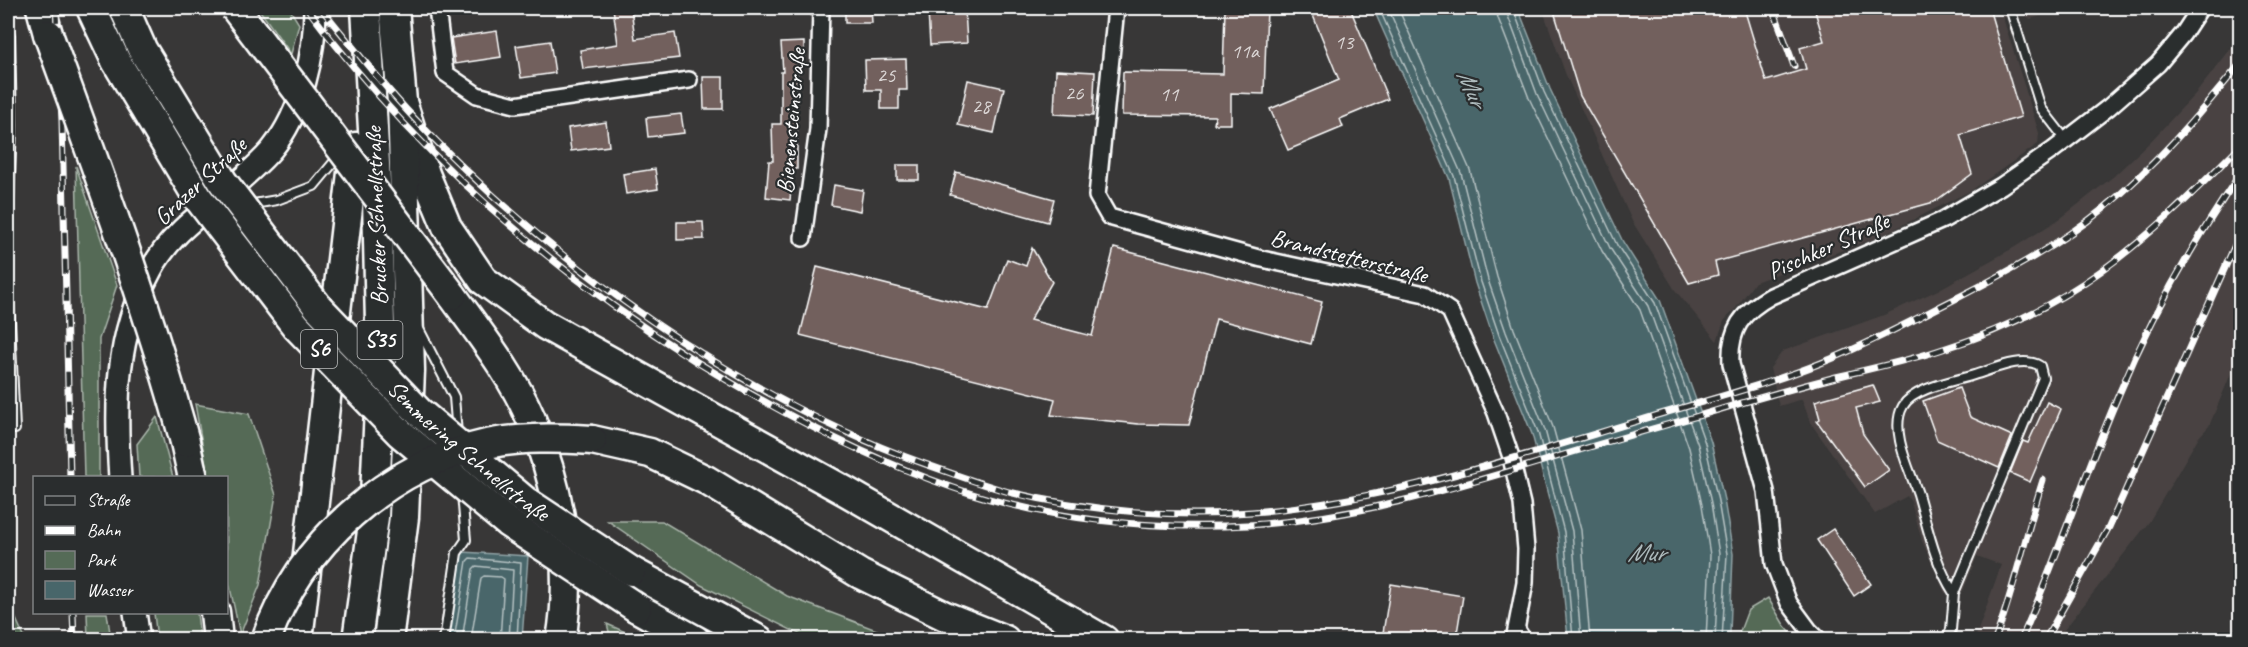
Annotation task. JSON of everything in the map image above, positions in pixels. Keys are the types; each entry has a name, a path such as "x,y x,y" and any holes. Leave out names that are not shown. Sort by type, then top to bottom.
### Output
{"highway":[{"path":"40,8 161,353 193,476"},
{"name":"Semmering Schnellstraße","path":"91,8 116,61 198,198 296,326 400,432 508,523 637,608 695,639"},
{"name":"Semmering Schnellstraße","path":"124,8 142,49 223,182 318,307 419,412 525,501 631,571 759,639"},
{"path":"235,8 452,295 498,360 531,418 552,482 566,549 564,620 561,639"},
{"name":"Brucker Schnellstraße","path":"357,639 374,517 381,365 377,198 366,8"},
{"name":"Brucker Schnellstraße","path":"392,630 404,517 410,370 402,102 394,8"},
{"path":"298,639 368,40"},
{"path":"402,102 425,174 447,227 483,280 545,325 837,486 1104,639"},
{"path":"266,639 272,622 291,588 315,552 361,505 392,483 450,455 487,444 554,438 592,440 650,453 706,480 860,574 945,616 1005,639"},
{"path":"215,614 218,639"}],"street":[{"name":"Grazer Straße","path":"120,476 117,426 120,362 132,310 152,268 178,233 272,149 291,117 309,71 315,29 315,8"},
{"path":"437,8 445,73 477,95 515,105 689,80"},
{"name":"Bienensteinstraße","path":"802,238 818,129 821,8"},
{"name":"Brandstetterstraße","path":"1116,8 1097,196 1109,217 1262,259 1425,294 1450,311 1496,413 1510,454 1522,504 1526,572 1514,639"},
{"name":"Pischker Straße","path":"1819,639 1809,630 1789,603 1774,564 1766,491 1731,364 1731,342 1735,328 1756,304 1943,220 2001,186 2109,107 2158,64 2183,34 2200,8"},
{"path":"135,614 139,639"}],"lane":[{"path":"2010,8 2042,108 2066,140"},
{"path":"8,26 12,126 8,227"},
{"path":"236,207 277,200 314,186 356,137"},
{"path":"8,278 15,429"},
{"path":"408,306 454,398 459,457"},
{"path":"1946,639 1951,630 1954,593 2043,378 2040,366 2034,363 2013,364 1924,390 1910,398 1902,407 1898,428 1902,452 1918,495 1929,538 1944,578 1954,593"},
{"path":"441,639 445,634 457,553 466,540 460,469"},
{"path":"1518,624 1528,639"}],"shaded area":[{"path":"1542,8 2067,8 2030,19 2023,13 2003,18 2039,133 2038,144 1972,190 1879,237 1755,282 1724,321 1717,341 1675,290 1632,221 1566,75"},
{"path":"2240,37 2240,352 2209,426 2198,438 2149,522 2057,639 1975,639 2001,565 1977,556 1963,591 1945,593 1922,541 1911,502 1907,496 1875,514 1810,422 1802,399 1779,406 1770,368 1783,351 1884,315 1938,290 2061,218 2114,176 2149,143 2197,92"}],"green space":[{"path":"258,8 289,8 299,24 291,54"},
{"path":"76,166 117,285 99,339 99,476 84,476"},
{"path":"195,404 249,414 276,495 260,585 240,635 228,578 228,476 208,476"},
{"path":"157,417 173,476 139,476 137,444"},
{"path":"608,521 662,521 787,596 900,639 809,639 701,585"},
{"path":"1768,598 1784,625 1796,639 1737,639 1748,610"},
{"path":"8,601 25,639 8,639"},
{"path":"87,614 107,614 111,639 88,639"},
{"path":"154,614 197,614 200,639 157,639"},
{"path":"607,624 641,639 611,639"}],"water":[{"name":"Mur","path":"1373,8 1518,8 1550,89 1623,242 1660,300 1711,442 1733,554 1730,633 1727,639 1568,639 1558,533 1532,434 1493,337 1475,283 1449,178"},
{"path":"462,552 528,556 522,639 448,640"}],"building":[{"path":"613,8 631,8 635,39 675,33 679,58 583,69 580,50 618,44"},
{"path":"845,8 871,8 872,23 845,23"},
{"path":"1225,8 1267,8 1264,94 1231,93 1231,124 1214,124 1215,116 1122,115 1123,72 1223,74"},
{"path":"1310,8 1350,8 1388,99 1340,119 1343,127 1288,150 1270,109 1339,80"},
{"path":"1553,8 1744,8 1766,81 1806,69 1800,48 1824,41 1814,8 1989,8 2021,117 1960,135 1972,174 1934,202 1715,262 1718,275 1689,283 1580,96"},
{"path":"965,10 967,43 930,45 928,12"},
{"path":"497,31 501,57 455,64 451,38"},
{"path":"550,41 555,73 521,78 516,46"},
{"path":"804,42 804,56 797,56 797,169 793,169 790,200 766,197 769,161 773,161 772,124 781,124 781,72 783,72 781,43"},
{"path":"906,59 907,90 899,90 899,109 881,109 881,90 866,90 865,60"},
{"path":"1056,70 1095,72 1093,116 1054,114"},
{"path":"703,77 723,77 723,109 704,109"},
{"path":"968,80 1004,88 994,133 958,125"},
{"path":"681,114 684,133 648,137 646,118"},
{"path":"606,122 609,146 571,151 568,128"},
{"path":"897,165 919,165 919,180 897,180"},
{"path":"655,169 658,189 626,194 623,174"},
{"path":"956,172 1054,199 1048,222 950,195"},
{"path":"834,185 863,190 860,211 831,205"},
{"path":"677,222 703,222 704,239 677,240"},
{"path":"1032,248 1052,282 1030,320 1092,336 1114,248 1322,302 1311,344 1216,319 1189,425 1138,424 1051,415 1055,399 800,335 817,267 988,310 1007,259 1026,266"},
{"path":"1873,385 1880,402 1856,408 1863,434 1889,470 1865,487 1817,421 1820,419 1815,401"},
{"path":"1959,388 1970,417 2012,436 1999,468 1937,440 1923,401"},
{"path":"2047,402 2061,409 2030,482 2010,473 2023,441 2028,443"},
{"path":"1833,529 1871,584 1854,596 1817,540"},
{"path":"1391,584 1463,596 1456,639 1382,639"}],"railway":[{"path":"56,8 62,121 70,476"},
{"path":"307,8 392,110 437,158 486,203 588,287 697,362 822,432 920,476 989,499 1026,508 1137,524 1211,526 1287,522 1401,501 1964,342 2005,326 2045,306 2101,271 2156,227 2240,146"},
{"path":"321,8 414,118 467,171 525,223 586,273 650,320 717,363 785,402 855,436 967,479 1009,492 1069,504 1130,511 1192,514 1252,512 1303,506 1354,498 1454,475 1737,392 1839,356 1998,277 2087,222 2122,193 2158,158 2240,64"},
{"path":"1773,8 1794,66"},
{"path":"2021,640 2131,365 2189,254 2240,174"},
{"path":"2045,640 2109,527 2240,234"},
{"path":"1995,640 2009,600 2043,480"},
{"path":"73,614 74,640"}]}
